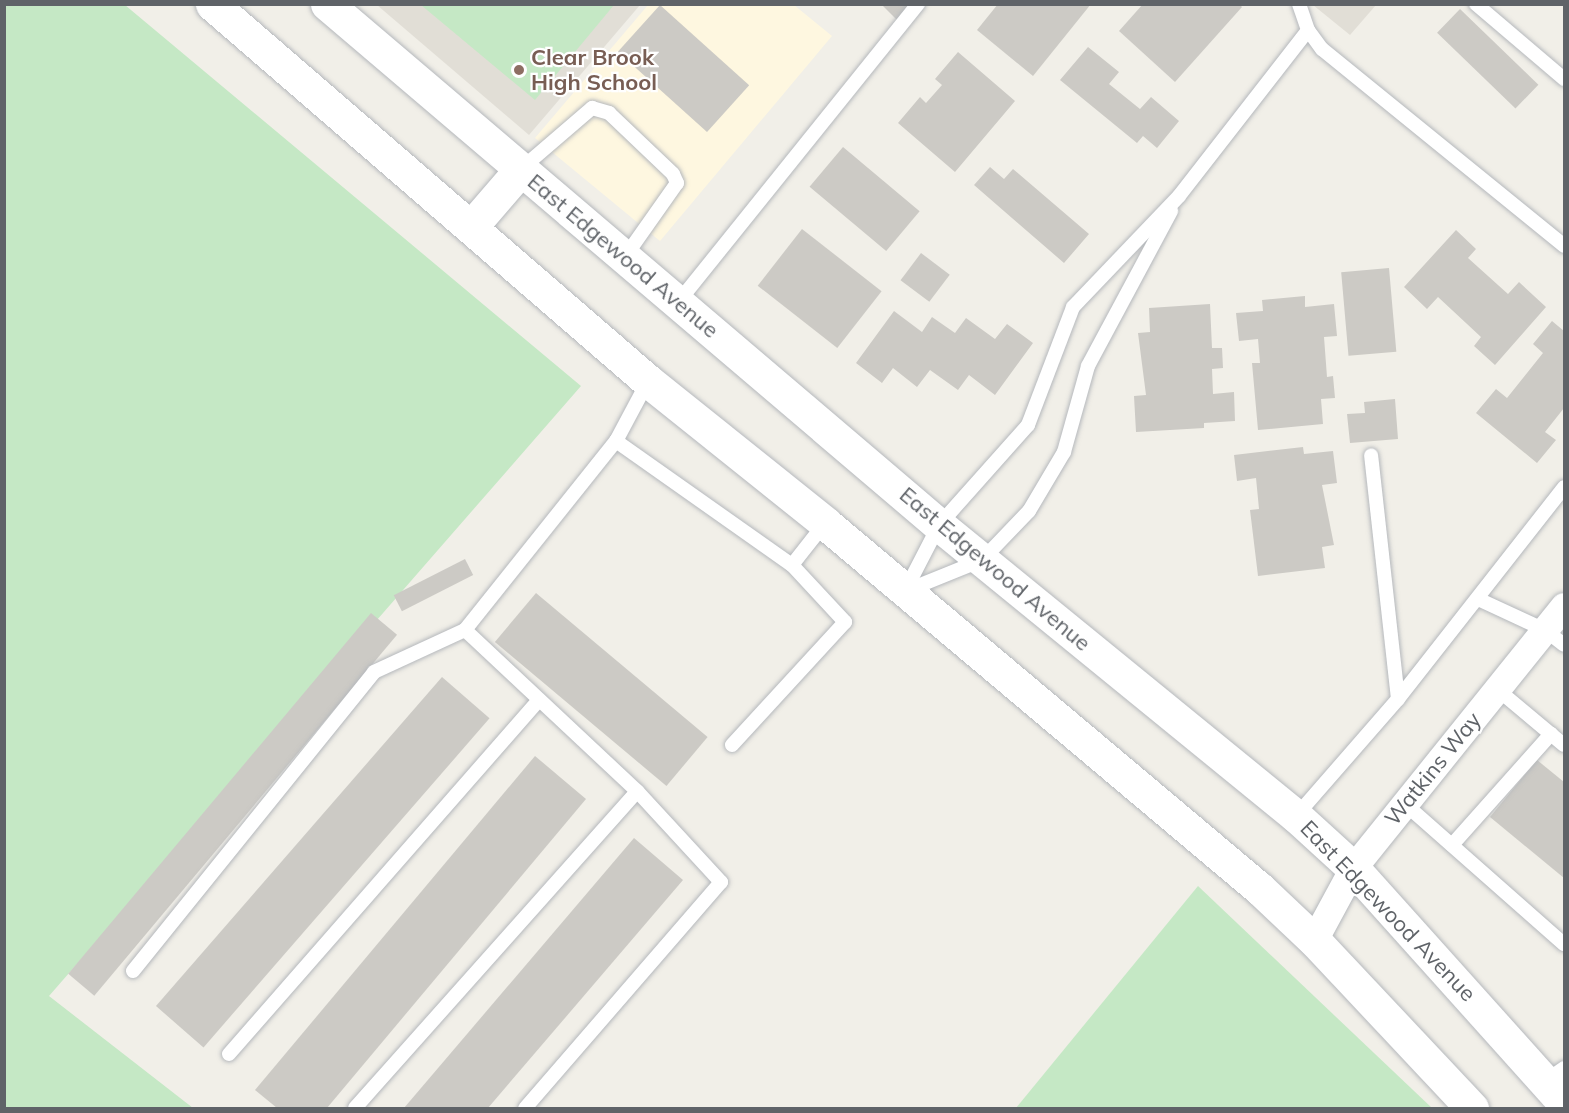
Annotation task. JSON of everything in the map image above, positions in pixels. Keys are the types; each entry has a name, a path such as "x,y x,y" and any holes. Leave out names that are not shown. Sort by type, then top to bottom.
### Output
{"main road":[{"path":"212,4 334,107 648,381 825,523 1260,889 1314,940 1472,1108"},
{"name":"East Edgewood Avenue","path":"327,4 624,259 680,300 939,525 1296,816 1353,868 1559,1084"},
{"path":"471,227 520,170"}],"street":[{"name":"Watkins Way","path":"1314,940 1353,868 1497,689 1555,637 1564,606"}],"lane":[{"path":"680,300 918,4"},
{"path":"1299,4 1308,30 1322,49 1564,246"},
{"path":"1476,4 1564,79"},
{"path":"905,591 939,525 1028,425 1073,307 1179,196 1308,30"},
{"path":"520,170 592,108 609,113 673,174 677,183 624,259"},
{"path":"905,591 982,560 1029,511 1064,452 1088,366 1179,196"},
{"path":"133,971 374,672 465,630 616,441 648,381"},
{"path":"616,441 792,565 845,622 732,745"},
{"path":"1371,455 1398,699"},
{"path":"1296,816 1398,699 1564,488"},
{"path":"792,565 825,523"},
{"path":"1478,599 1555,637"},
{"path":"465,630 538,701 637,791 721,882 525,1108"},
{"path":"1497,689 1564,745"},
{"path":"229,1054 538,701"},
{"path":"1452,845 1551,734"},
{"path":"356,1108 637,791"},
{"path":"1405,804 1564,944"}],"shaded area":[{"path":"1376,4 1350,35 1313,5"},
{"name":"Clear Brook High School","path":"377,5 640,5 529,135"},
{"path":"648,5 794,5 832,36 660,241 535,138"}],"green space":[{"path":"5,5 125,5 581,386 49,996 193,1108 5,1108"},
{"path":"421,5 614,5 535,100"},
{"path":"1198,886 1432,1108 1016,1108"}],"building":[{"path":"881,4 909,4 897,20"},
{"path":"998,4 1091,4 1033,76 977,30"},
{"path":"1143,4 1239,4 1242,7 1175,82 1119,31"},
{"path":"660,5 749,85 707,132 618,52"},
{"path":"1460,9 1538,85 1515,108 1437,33"},
{"path":"1088,47 1119,72 1109,84 1140,109 1151,97 1179,121 1157,148 1143,136 1137,143 1060,80"},
{"path":"958,52 1015,101 955,172 898,123 920,97 926,103 942,85 935,79"},
{"path":"843,147 920,211 886,251 810,187"},
{"path":"990,167 1004,179 1013,169 1089,234 1064,263 974,185"},
{"path":"802,229 882,291 837,348 758,286"},
{"path":"1456,230 1476,249 1468,258 1508,294 1519,282 1546,307 1495,365 1474,346 1481,337 1438,297 1427,309 1404,287"},
{"path":"921,253 950,275 929,302 901,280"},
{"path":"1389,268 1396,352 1349,356 1341,272"},
{"path":"1305,296 1305,307 1334,304 1337,336 1324,337 1327,377 1333,376 1335,398 1321,399 1323,424 1258,430 1252,363 1260,363 1258,339 1239,341 1236,313 1263,311 1262,300"},
{"path":"1210,304 1212,348 1222,348 1223,368 1212,369 1213,394 1234,392 1235,421 1204,423 1204,428 1136,432 1134,396 1146,395 1138,333 1150,332 1149,308"},
{"path":"894,311 922,332 932,317 955,333 966,318 995,339 1007,324 1033,343 995,395 969,375 958,390 930,370 917,387 893,368 882,383 856,363"},
{"path":"1552,321 1564,331 1564,408 1545,432 1556,440 1537,463 1476,413 1496,389 1507,398 1543,353 1533,344"},
{"path":"1395,399 1398,439 1350,443 1347,414 1365,413 1364,402"},
{"path":"1303,447 1304,454 1333,451 1337,483 1322,485 1334,545 1322,547 1325,568 1258,576 1250,510 1259,509 1256,478 1237,481 1234,455"},
{"path":"465,559 473,575 402,611 394,595"},
{"path":"536,593 708,737 666,786 495,642"},
{"path":"371,613 397,635 94,996 68,974"},
{"path":"442,677 490,718 204,1047 156,1006"},
{"path":"535,756 586,799 327,1108 277,1108 255,1090"},
{"path":"1537,760 1564,782 1564,878 1490,817"},
{"path":"634,838 683,880 488,1108 404,1108"}],"place":[{"name":"Clear Brook High School","path":"519,70"}]}
